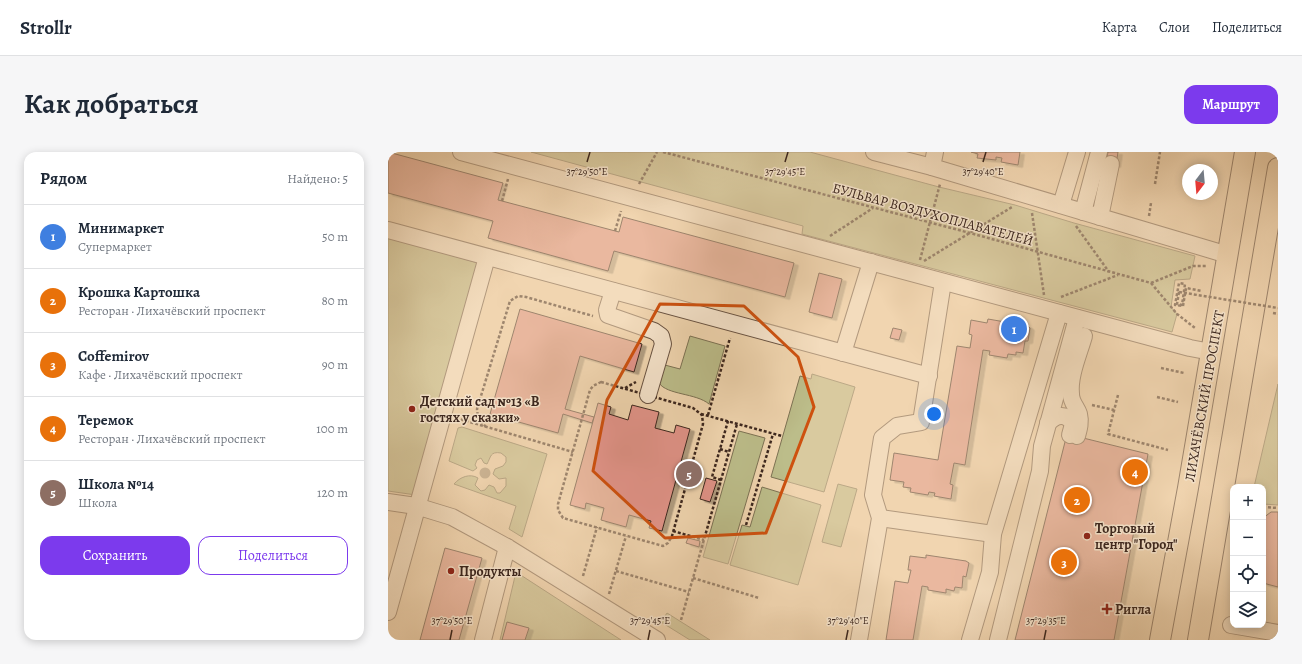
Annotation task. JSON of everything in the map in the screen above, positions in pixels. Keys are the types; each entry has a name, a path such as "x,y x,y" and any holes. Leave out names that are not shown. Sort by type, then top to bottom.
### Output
{"main road":[{"name":"ЛИХАЧЁВСКИЙ ПРОСПЕКТ","path":"1160,640 1245,152"},
{"path":"1198,640 1278,168"}],"lane":[{"path":"461,152 1190,348 1211,352"},
{"path":"874,152 937,163 1030,196 1228,255"},
{"path":"1061,205 1077,152"},
{"path":"1083,212 1100,152"},
{"path":"1100,217 1111,164"},
{"path":"388,230 929,376"},
{"path":"388,612 416,506 487,257"},
{"path":"843,353 871,262"},
{"path":"859,640 880,518 873,495 882,438 897,426 921,422 943,282"},
{"path":"613,291 607,310 608,315 654,330 661,336 663,344 648,395"},
{"path":"970,640 990,572 993,534 1052,311"},
{"path":"998,640 1040,471 1042,446 1083,319"},
{"path":"1048,424 1054,417 1059,415 1066,416 1073,424 1074,435 1080,423 1079,414 1073,404 1071,383 1083,319"},
{"path":"388,502 416,506 452,517 507,547 657,640"},
{"path":"880,518 993,534"},
{"path":"483,640 507,547"},
{"path":"1239,628 1278,633"}],"path":[{"path":"615,231 625,196 642,182 657,152"},
{"name":"БУЛЬВАР ВОЗДУХОПЛАВАТЕЛЕЙ","path":"663,152 930,224 970,233 1150,283"},
{"path":"1155,184 1160,152"},
{"path":"937,163 930,224 918,265 1030,196 1038,253 1052,311"},
{"path":"502,201 512,166"},
{"path":"1061,205 1110,272"},
{"path":"813,246 873,208"},
{"path":"1195,328 1177,314 1150,283 1193,266 1206,266"},
{"path":"1052,311 1053,301 1119,275"},
{"path":"1202,291 1186,288 1184,298 1183,306 1175,305 1179,283 1185,284 1184,291 1183,298 1182,305 1177,304 1179,292 1187,293 1278,308"},
{"path":"486,427 478,418 477,409 510,301 518,296 526,297 599,318"},
{"path":"1273,313 1278,314"},
{"path":"708,415 734,324"},
{"path":"1161,368 1184,373"},
{"path":"625,388 641,378"},
{"path":"701,414 703,424 673,531 670,540 663,546 563,518 558,510 573,452 593,386 601,382 693,408 701,414 782,436"},
{"path":"1118,395 1108,434 1168,450"},
{"path":"1157,397 1178,402"},
{"path":"1088,404 1114,410"},
{"path":"442,414 573,452"},
{"path":"721,480 712,477 728,421"},
{"path":"680,620 738,424"},
{"path":"746,525 773,434"},
{"path":"720,449 729,452"},
{"path":"1266,507 1278,508"},
{"path":"584,573 597,527"},
{"path":"673,531 704,540"},
{"path":"610,589 626,536"},
{"path":"616,571 689,592"},
{"path":"693,578 759,598"}],"highlighted area":[{"path":"660,304 744,306 798,357 814,407 766,533 665,538 593,471 607,400"}],"green space":[{"path":"531,152 810,152 939,187 1015,205 1074,223 1195,256 1190,279 1175,280 1171,307 1177,314 1172,332 802,234 803,226"},
{"path":"388,237 478,263 416,495 388,491"},
{"path":"690,336 725,346 709,404 703,400 668,390 659,383 661,364 680,369"},
{"path":"812,374 855,387 824,492 771,477 800,376 811,379"},
{"path":"1278,384 1278,505 1266,504 1266,484 1255,484"},
{"path":"462,427 547,454 522,537 509,529 516,506 454,484 459,479 472,476 478,478 475,485 481,491 485,490 489,485 494,487 497,493 500,493 506,486 506,478 499,479 493,474 495,469 503,466 506,462 506,457 501,453 493,454 487,464 484,463 481,458 477,460 475,465 477,468 473,471 449,461 458,428"},
{"path":"739,431 765,438 728,564 703,557"},
{"path":"838,484 857,489 841,547 822,542"},
{"path":"762,487 821,505 798,585 730,565 742,525 750,527"},
{"path":"516,572 621,640 500,640"},
{"path":"667,613 710,640 690,640 661,622"}],"building":[{"path":"388,152 503,183 498,200 619,232 623,217 794,263 785,297 614,251 608,271 488,238 493,221 388,193"},
{"path":"971,152 1020,152 1018,165 1001,162 1002,158 996,157 996,160 977,158 978,154"},
{"path":"1108,152 1118,152 1116,165 1106,163"},
{"path":"819,273 842,279 832,318 809,312"},
{"path":"520,309 642,344 634,372 580,356 565,409 594,417 592,423 563,414 558,433 490,414"},
{"path":"988,319 1028,326 1030,328 1028,341 1025,341 1023,353 1016,352 1016,355 1008,354 1007,358 989,355 990,351 983,350 965,465 954,463 950,484 953,485 951,499 934,496 935,493 929,492 928,495 910,492 911,488 903,487 904,482 890,480 894,453 938,460 957,346 970,348 972,335 969,334 971,320 987,323"},
{"path":"893,328 902,330 899,340 890,338"},
{"path":"598,403 611,407 609,414 628,420 632,405 659,412 655,428 674,433 676,425 690,429 662,531 649,528 651,521 629,515 626,527 601,520 604,508 586,503 585,509 570,505"},
{"name":"Торговый центр \"Город\"","path":"1067,434 1148,454 1114,640 1015,640"},
{"path":"706,478 717,481 710,502 700,499"},
{"path":"1271,512 1278,512 1278,587 1266,584 1266,516"},
{"path":"688,538 700,541 699,547 686,543"},
{"path":"445,548 482,558 459,640 420,640"},
{"path":"926,555 966,561 969,563 966,577 963,576 962,588 955,587 954,591 946,589 946,593 928,590 928,587 922,586 913,640 886,640 895,581 908,583 911,570 908,570 910,556 926,558"},
{"path":"507,622 529,628 525,640 502,640"}],"place":[{"name":"Минимаркет","path":"1014,329"},
{"name":"Детский сад №13 «В гостях у сказки»","path":"412,409"},
{"name":"Теремок","path":"1135,472"},
{"name":"Школа №14","path":"689,474"},
{"name":"Крошка Картошка","path":"1077,500"},
{"name":"Торговый центр \"Город\"","path":"1087,536"},
{"name":"Coffemirov","path":"1064,562"},
{"name":"Продукты","path":"451,571"},
{"name":"Ригла","path":"1107,609"}]}
